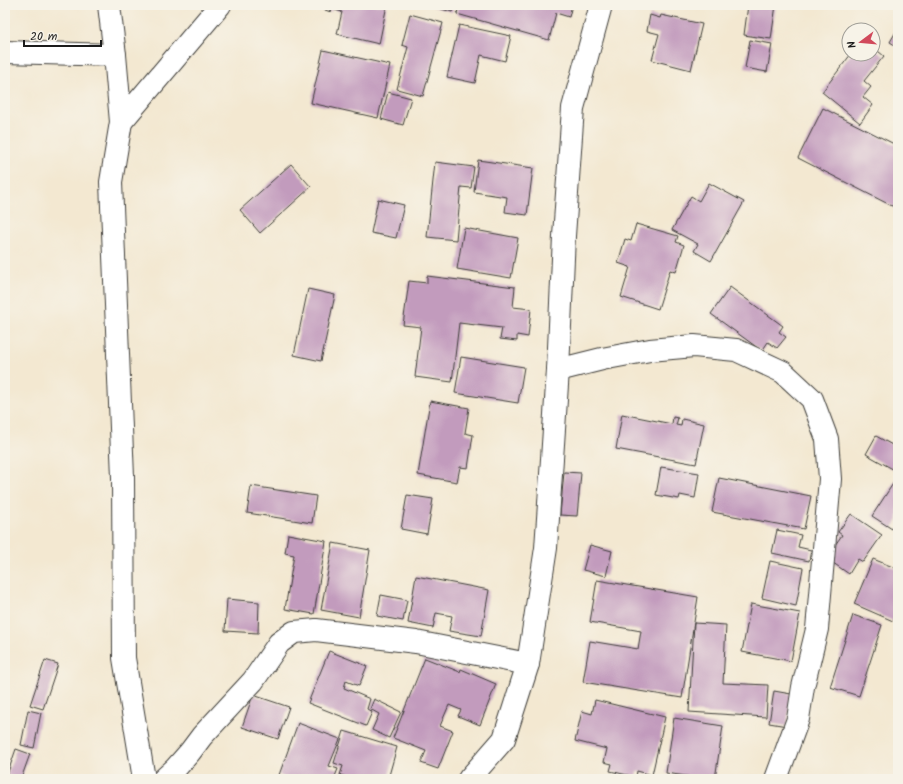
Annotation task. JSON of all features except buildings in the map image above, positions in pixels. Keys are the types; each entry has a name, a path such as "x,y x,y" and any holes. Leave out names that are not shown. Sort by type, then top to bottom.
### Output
{"street":[{"path":"108,5 115,56 121,122 111,182 123,477 124,658 144,779"},
{"path":"121,122 220,5"},
{"path":"469,779 504,740 528,664 546,548 573,108 601,5"},
{"path":"5,52 115,56"},
{"path":"558,370 602,359 650,350 694,346 736,350 783,372 812,399 827,439 830,479 817,629 803,687 798,719 776,779"},
{"path":"164,779 253,681 279,643 294,632 316,630 416,642 528,664"}]}
